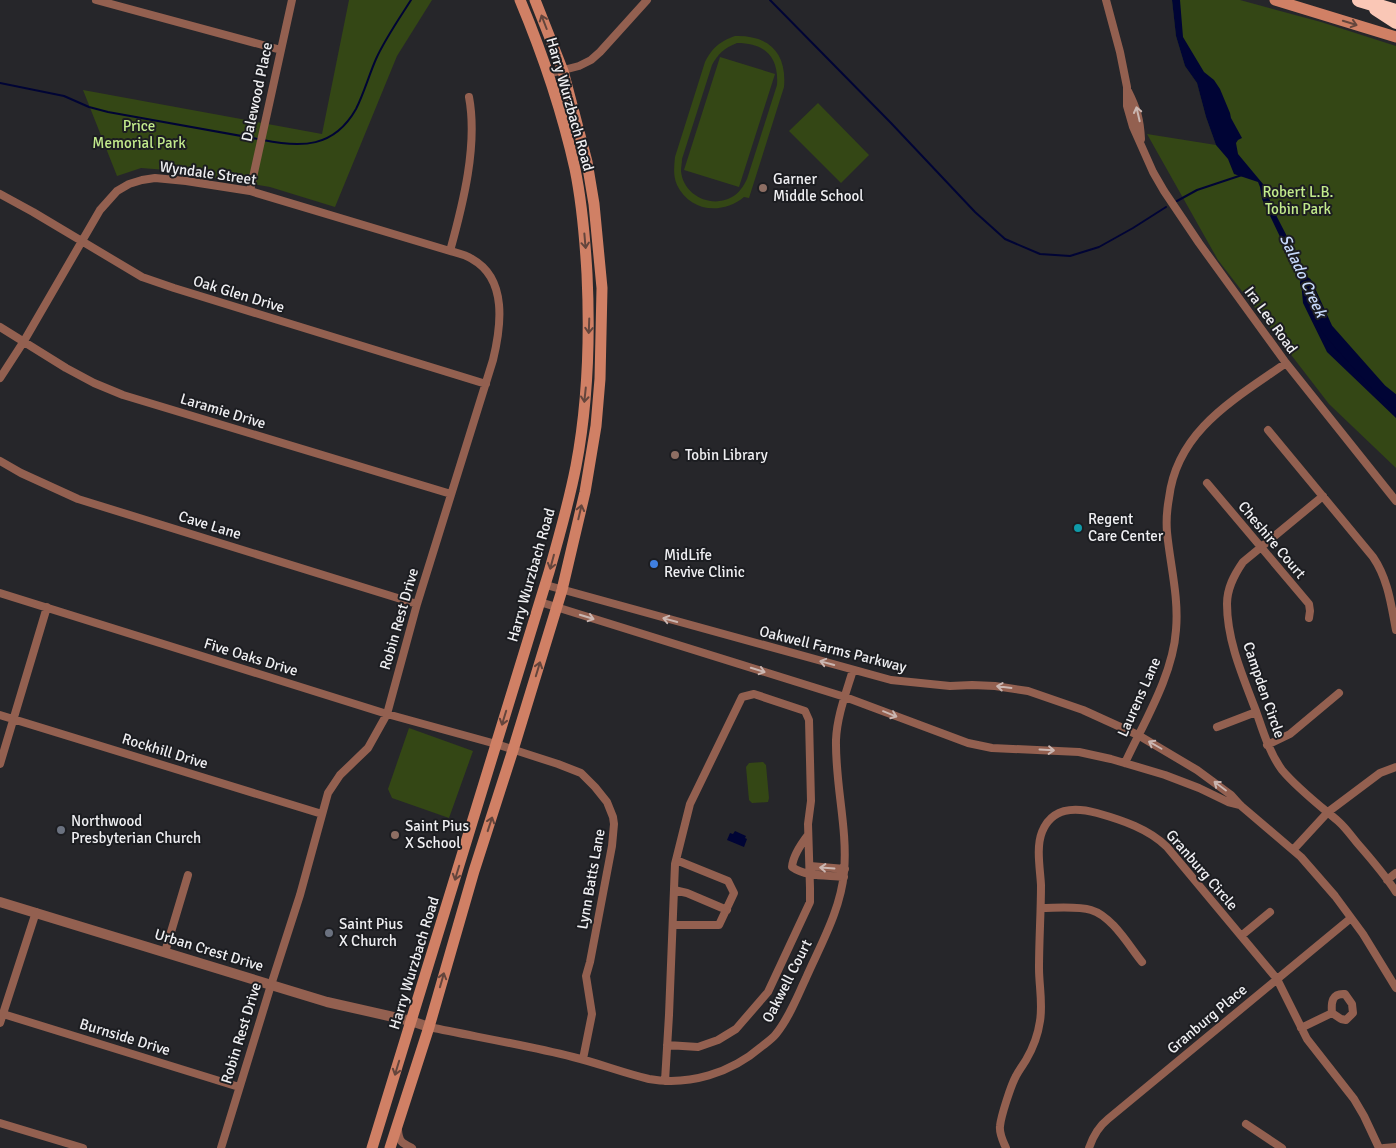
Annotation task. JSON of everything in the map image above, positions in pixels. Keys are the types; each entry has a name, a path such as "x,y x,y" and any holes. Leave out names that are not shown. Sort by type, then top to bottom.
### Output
{"highway":[{"path":"1362,1 1396,11"},
{"path":"1362,1 1396,22"}],"main road":[{"name":"Harry Wurzbach Road","path":"372,1148 546,585 576,464 585,392 590,320 586,241 575,170 568,140 540,48 520,0"},
{"name":"Harry Wurzbach Road","path":"390,1148 429,1027 472,879 557,608 585,492 598,402 602,288 594,204 587,162 562,71 535,0"},
{"path":"1275,0 1396,37"}],"street":[{"path":"96,0 280,50"},
{"name":"Dalewood Place","path":"250,191 292,0"},
{"path":"548,74 562,71 590,60 600,52 647,0"},
{"name":"Ira Lee Road","path":"1106,0 1120,52 1127,106 1133,127 1142,144 1148,163 1164,191 1222,276 1286,363 1396,501"},
{"path":"450,251 459,220 468,175 471,149 471,109 469,97"},
{"name":"Wyndale Street","path":"0,378 24,341 97,215 117,191 129,184 142,180 156,178 178,180 250,191 450,251"},
{"name":"Oak Glen Drive","path":"0,194 142,277 486,384"},
{"path":"581,206 594,204"},
{"name":"Robin Rest Drive","path":"221,1148 270,985 300,895 328,793 340,775 368,748 387,714 417,604 497,344 500,310 497,293 491,277 472,259 450,251"},
{"name":"Laramie Drive","path":"0,327 66,368 94,383 124,395 451,494"},
{"path":"588,353 600,353"},
{"name":"Laurens Lane","path":"1125,763 1166,675 1176,631 1176,598 1167,530 1170,488 1175,470 1186,448 1205,424 1228,404 1286,363"},
{"path":"1268,430 1381,568 1386,581 1396,630"},
{"name":"Cave Lane","path":"0,461 21,473 78,499 417,604"},
{"path":"576,464 589,465"},
{"name":"Cheshire Court","path":"1207,483 1308,604 1310,610 1309,618"},
{"path":"571,490 585,492"},
{"name":"Campden Circle","path":"1323,496 1247,558 1235,573 1230,585 1227,603 1230,628 1242,678 1267,745 1278,763 1288,776 1340,823 1396,892"},
{"name":"Oakwell Farms Parkway","path":"546,585 891,680 950,686 996,686 1028,691 1083,710 1138,735 1197,770 1231,795 1240,805 1294,850 1335,896 1363,934 1396,988"},
{"name":"Five Oaks Drive","path":"0,593 387,714 496,744"},
{"name":"Oakwell Farms Parkway","path":"540,602 845,697 968,743 992,748 1079,752 1125,763 1189,784 1228,802 1240,805"},
{"path":"0,764 47,607"},
{"name":"Oakwell Court","path":"429,1027 583,1059 648,1078 665,1081 694,1078 725,1070 743,1061 775,1035 796,999 831,922 840,894 845,856 836,740 839,716 853,670"},
{"path":"1267,745 1290,734 1339,693"},
{"path":"665,1081 676,860 690,804 742,697 754,694 805,711 809,720 811,801 808,835 810,902 768,992 736,1029 718,1040 698,1047 667,1045"},
{"path":"1217,727 1256,712"},
{"name":"Rockhill Drive","path":"0,715 322,814"},
{"name":"Lynn Batts Lane","path":"496,744 581,773 607,802 613,817 612,846 586,976 592,1014 583,1059"},
{"path":"1294,850 1328,812 1380,773 1396,767"},
{"path":"1189,784 1197,770"},
{"name":"Granburg Circle","path":"1006,1148 1001,1137 1000,1126 1012,1085 1032,1050 1041,1019 1039,969 1040,848 1042,833 1047,823 1055,815 1069,809 1081,809 1112,817 1148,832 1168,847 1277,979 1307,1038 1354,1099 1379,1148"},
{"path":"808,835 800,845 792,867 797,871 810,870 844,873"},
{"path":"672,925 720,926 734,893 728,882 676,860"},
{"path":"1388,880 1396,873"},
{"path":"165,952 188,875"},
{"path":"674,890 687,893 727,910"},
{"name":"Urban Crest Drive","path":"0,902 327,1002 412,1021 429,1027"},
{"path":"1041,908 1083,909 1101,914 1110,921 1142,962"},
{"path":"0,1023 36,912"},
{"path":"1241,936 1270,912"},
{"name":"Granburg Place","path":"1089,1148 1094,1134 1100,1126 1351,918"},
{"path":"1301,1028 1332,1013"},
{"name":"Burnside Drive","path":"3,1014 240,1086"},
{"path":"0,1122 83,1148"},
{"path":"398,1123 399,1138 402,1143 412,1148"},
{"path":"1246,1124 1282,1148"},
{"path":"1384,1148 1396,1147"}],"green space":[{"name":"Price Memorial Park","path":"349,0 432,0 397,56 335,207 270,187 167,170 141,168 117,176 83,90 322,134"},
{"name":"Robert L.B. Tobin Park","path":"1172,0 1240,0 1321,22 1396,46 1396,468 1329,404 1218,260 1147,134 1216,145 1197,83 1185,66 1176,36"},
{"path":"735,36 757,39 773,48 779,56 782,65 784,87 749,198 744,197 726,207 707,208 690,201 677,185 674,175 675,157 705,62 717,46","holes":["737,43 762,49 773,59 776,67 777,85 744,185 732,197 724,200 707,200 692,193 687,187 681,171 682,159 712,65 728,47"]},
{"path":"720,57 775,74 739,187 684,170"},
{"path":"818,103 869,155 841,183 789,131"},
{"path":"409,728 473,751 449,818 392,798 388,789"},
{"path":"763,762 766,765 768,802 752,803 749,800 746,767 749,763"}],"water":[{"path":"1172,0 1180,0 1183,37 1204,72 1214,80 1220,89 1231,118 1242,138 1236,143 1238,154 1263,184 1277,217 1308,277 1316,313 1321,323 1342,352 1363,374 1381,385 1396,401 1396,418 1327,352 1303,303 1301,281 1262,199 1258,182 1234,174 1228,159 1216,145 1197,83 1185,66 1176,36"},
{"path":"735,831 746,836 745,838 747,839 744,847 727,840 730,833 733,834"}],"waterway":[{"path":"263,140 277,143 303,144 327,138 338,131 356,109 373,65 392,29 411,0"},
{"path":"770,0 975,212 1005,239 1040,254 1070,256 1099,247 1166,207"},
{"path":"0,83 64,96 89,107 108,112 258,139"},
{"path":"1177,201 1197,190 1242,175"},
{"name":"Salado Creek","path":"1306,283 1327,329 1381,390 1396,402"}],"place":[{"name":"Garner Middle School","path":"763,188"},
{"name":"Tobin Library","path":"675,455"},
{"name":"Regent Care Center","path":"1078,528"},
{"name":"MidLife Revive Clinic","path":"654,564"},
{"name":"Northwood Presbyterian Church","path":"61,830"},
{"name":"Saint Pius X School","path":"395,835"},
{"name":"Saint Pius X Church","path":"329,933"}]}
